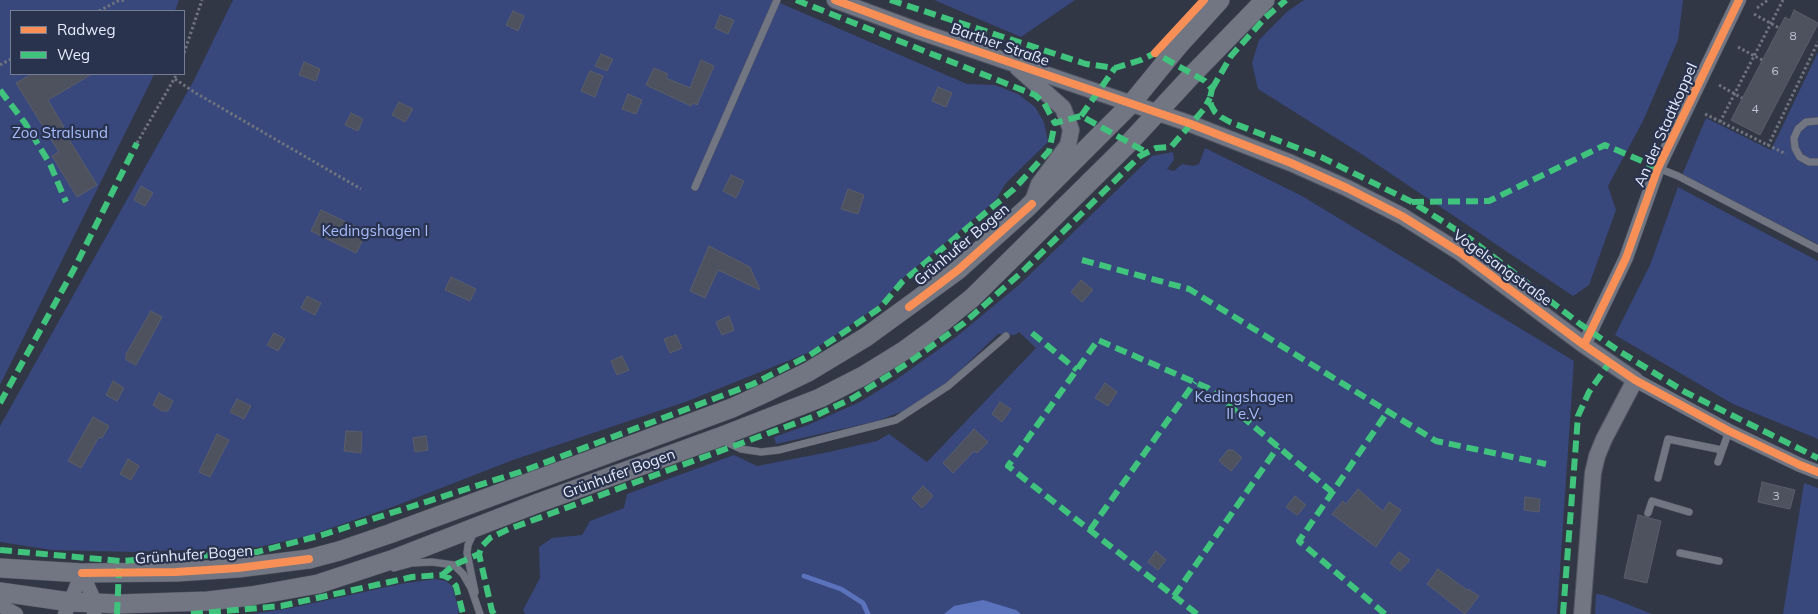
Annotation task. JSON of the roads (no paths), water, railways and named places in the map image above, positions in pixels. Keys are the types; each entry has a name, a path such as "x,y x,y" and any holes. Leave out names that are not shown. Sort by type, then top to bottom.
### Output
{"main road":[{"name":"Grünhufer Bogen","path":"0,568 82,574 176,572 238,568 309,559 390,534 732,408 808,372 866,337 958,270 1032,204 1131,104 1180,44 1220,0"},
{"name":"Grünhufer Bogen","path":"0,592 68,608 95,609 118,604 208,601 251,596 318,584 717,438 820,398 863,376 905,350 972,298 1129,143 1265,0"}],"street":[{"name":"Barther Straße","path":"835,0 882,19 1157,112"},
{"name":"An der Stadtkoppel","path":"1584,345 1626,258 1658,168 1739,0"},
{"path":"1015,65 1063,108 1071,130 1068,145 1039,184 1032,204"},
{"name":"Vogelsangstraße","path":"1157,112 1292,163 1402,216 1461,253 1584,345 1635,380 1729,431 1818,472"},
{"path":"1582,614 1593,473 1604,439 1635,380"},
{"path":"68,608 82,574"},
{"path":"82,574 95,609"},
{"path":"0,605 16,614"}],"lane":[{"path":"695,187 777,0"},
{"path":"1818,121 1806,122 1798,129 1794,138 1795,148 1800,157 1809,162 1818,162"},
{"path":"1658,168 1678,176 1818,249"},
{"path":"717,438 740,449 761,452 779,450 896,420 948,386 1006,336"},
{"path":"1718,462 1729,431"},
{"path":"1658,478 1668,439 1722,450"},
{"path":"1648,513 1652,501 1689,512"},
{"path":"480,614 468,545 473,534 481,525"},
{"path":"1680,553 1720,562"},
{"path":"366,568 391,568 432,562 454,565 463,574 471,588 480,614"}],"waterway":[{"path":"804,576 841,589 863,603 868,614"}],"park label":[{"name":"Zoo Stralsund","path":"60,133"},
{"name":"Kedingshagen I","path":"375,231"},
{"name":"Kedingshagen II e.V.","path":"1244,406"}]}
